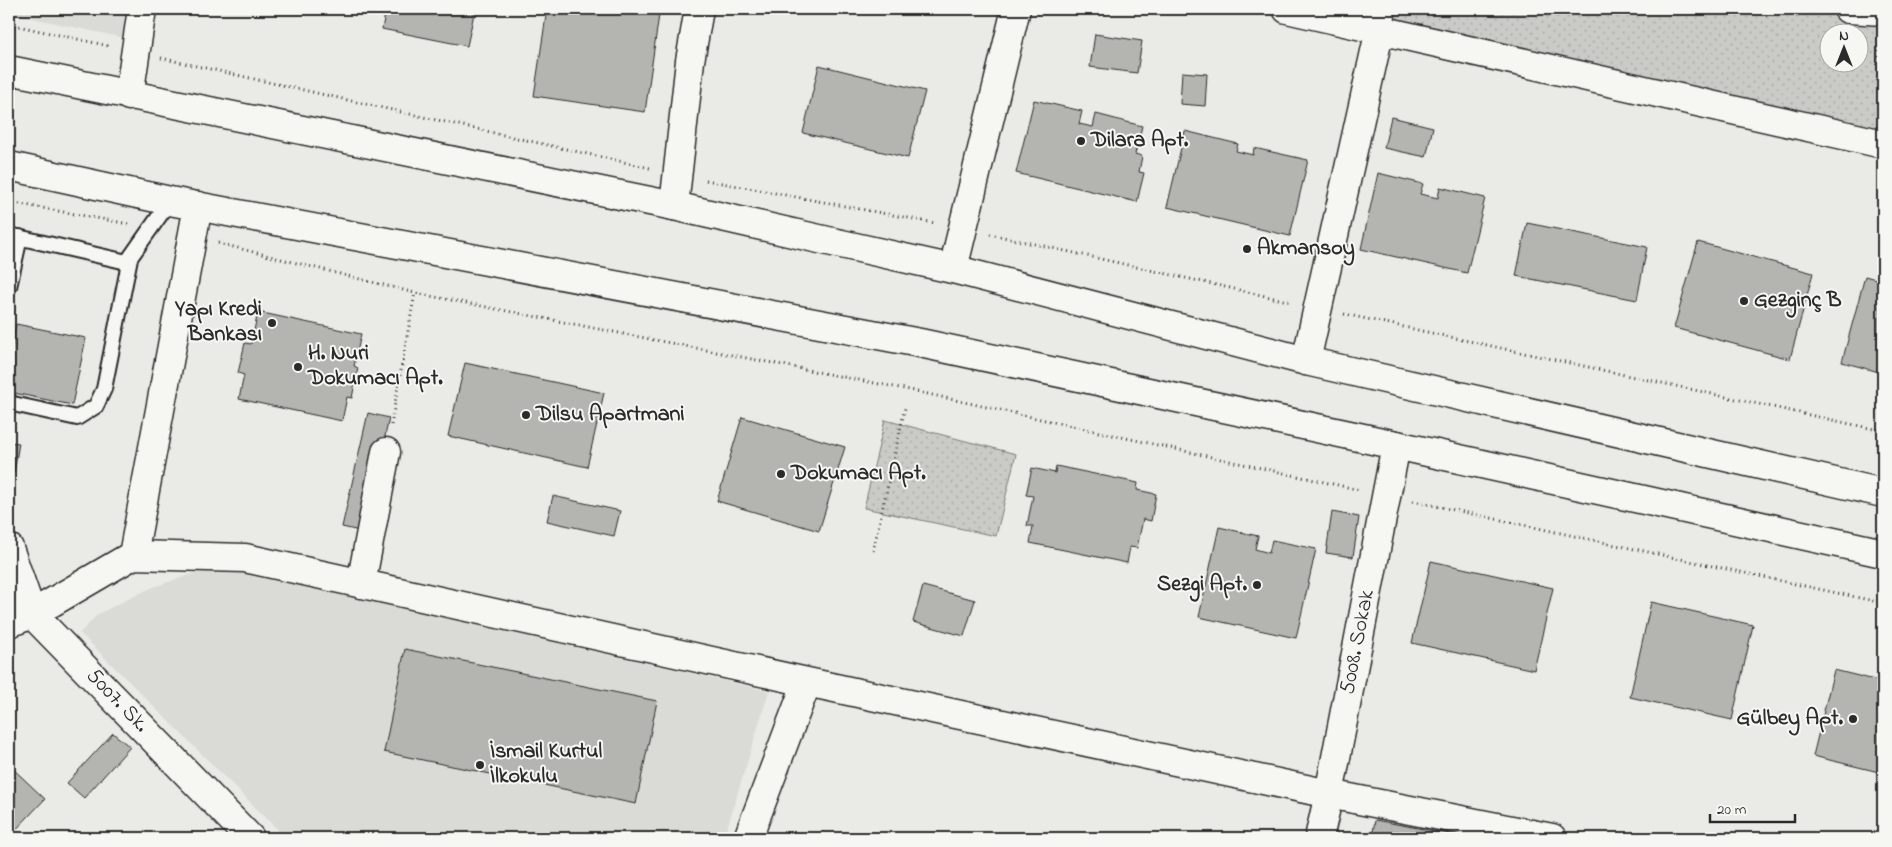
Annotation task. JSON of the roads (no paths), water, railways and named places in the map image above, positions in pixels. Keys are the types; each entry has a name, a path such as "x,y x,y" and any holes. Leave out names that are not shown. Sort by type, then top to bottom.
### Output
{"street":[{"path":"129,96 142,9"},
{"path":"674,206 690,61 699,9"},
{"path":"953,269 1016,9"},
{"path":"1286,9 1381,19 1883,144"},
{"path":"1848,9 1883,12"},
{"path":"1306,361 1381,19"},
{"path":"9,70 674,206 953,269 1306,361 1883,493"},
{"path":"9,166 170,201 920,343 1396,445 1883,553"},
{"path":"134,555 198,206"},
{"name":"5008. Sokak","path":"1318,838 1329,794 1396,445"},
{"path":"361,584 386,452"},
{"name":"5007. Sk.","path":"9,548 20,619 250,838"},
{"path":"20,619 134,555 245,558 807,682 1329,794 1552,838"},
{"path":"748,838 807,682"}],"lane":[{"path":"9,287 14,236 128,262 170,201"},
{"path":"9,401 13,404 77,418 96,406 104,389 130,258"}],"place":[{"name":"Dilara Apt.","path":"1081,141"},
{"name":"Akmansoy","path":"1247,249"},
{"name":"Gezginç B","path":"1744,301"},
{"name":"Yapı Kredi Bankası","path":"272,323"},
{"name":"H. Nuri Dokumacı Apt.","path":"298,367"},
{"name":"Dilsu Apartmani","path":"526,415"},
{"name":"Dokumacı Apt.","path":"781,474"},
{"name":"Sezgi Apt.","path":"1257,585"},
{"name":"Gülbey Apt.","path":"1853,719"},
{"name":"İsmail Kurtul İlkokulu","path":"480,765"}]}
